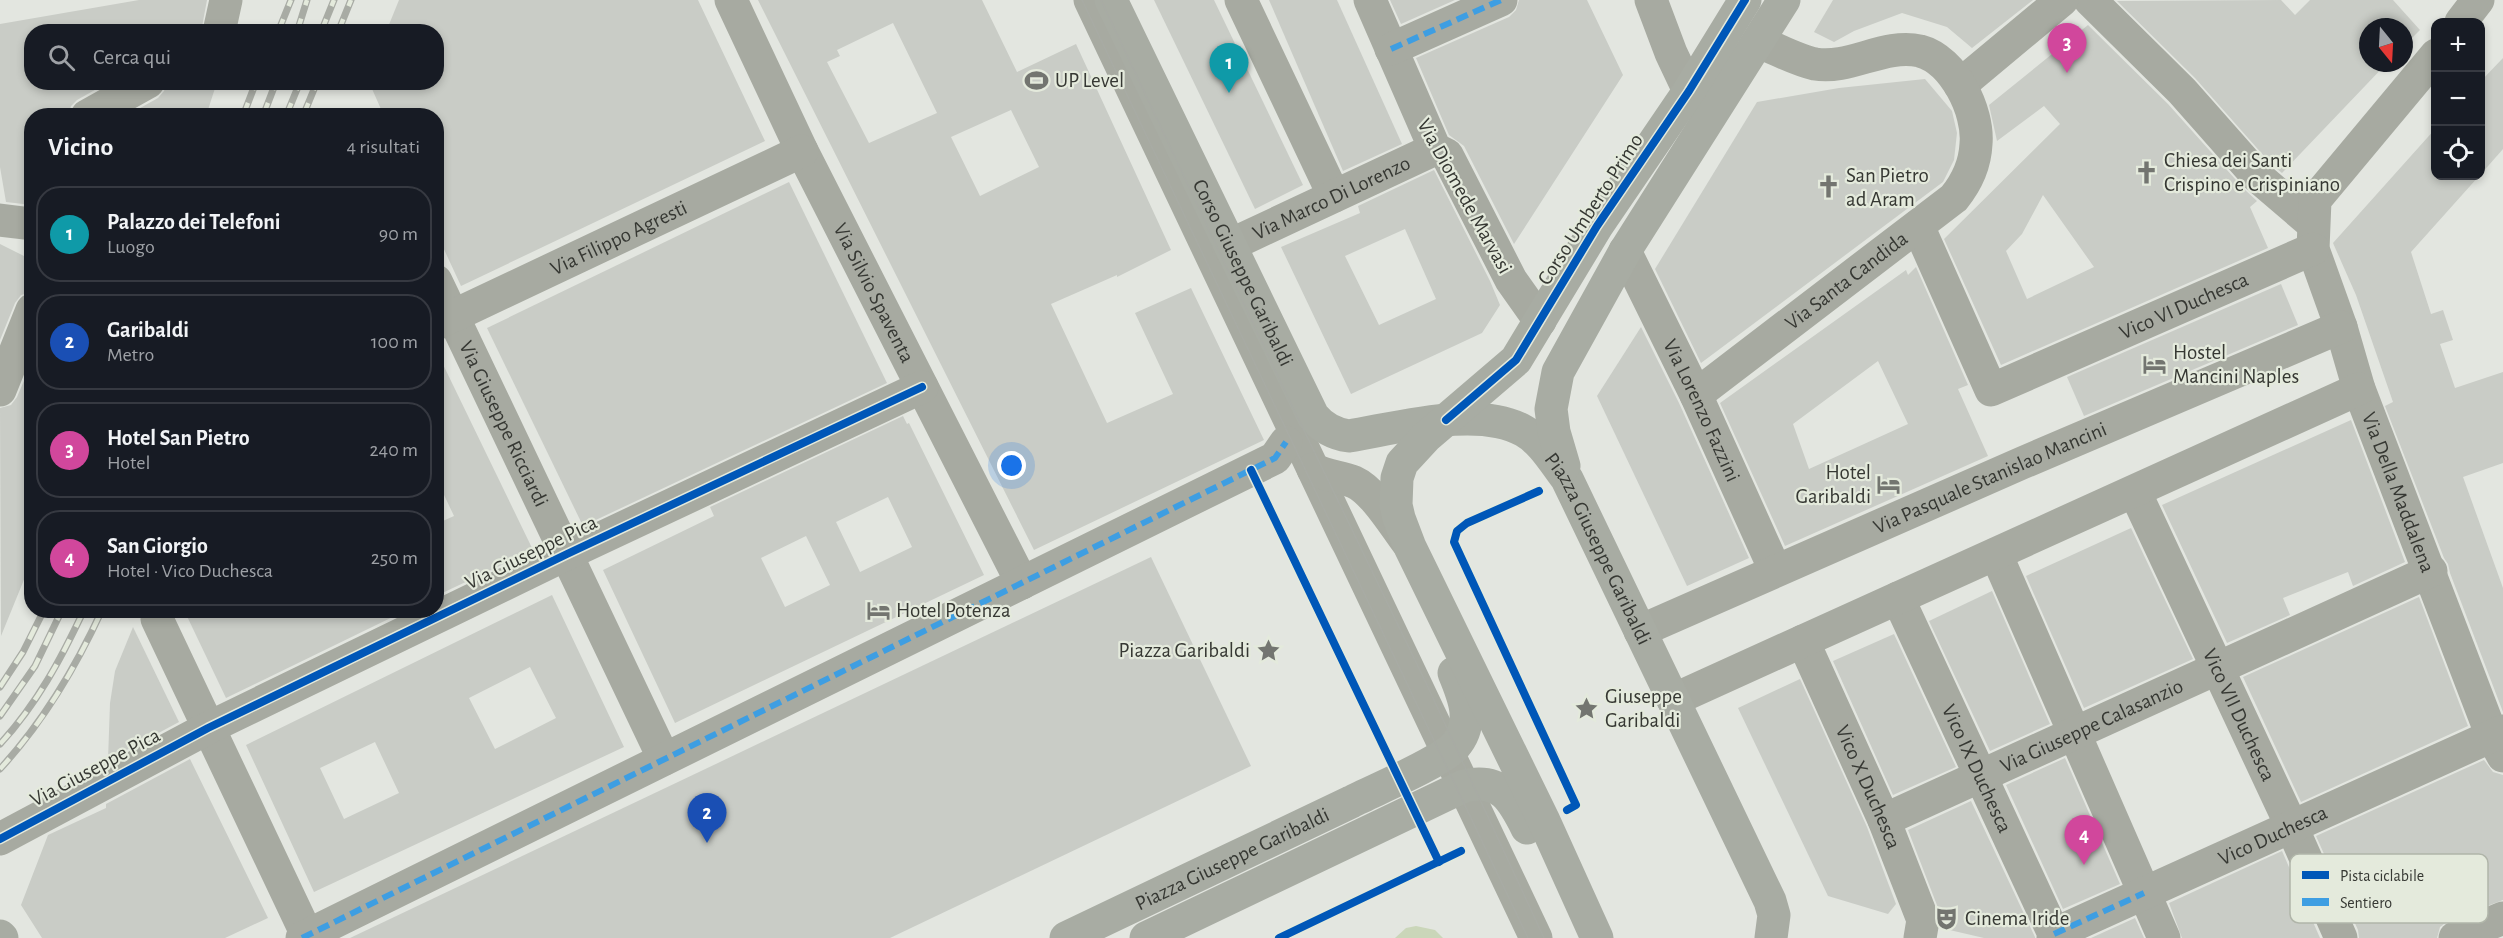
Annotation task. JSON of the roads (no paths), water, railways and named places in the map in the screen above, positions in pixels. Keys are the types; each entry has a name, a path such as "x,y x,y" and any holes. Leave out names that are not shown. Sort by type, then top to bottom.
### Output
{"main road":[{"name":"Corso Umberto Primo","path":"1446,420 1516,360 1597,226 1689,91 1745,0"},
{"path":"1567,479 1554,432 1551,409 1558,372 1625,251 1784,0"},
{"name":"Corso Giuseppe Garibaldi","path":"1105,3 1312,416 1320,425 1338,435 1349,436 1446,420"},
{"name":"Piazza Giuseppe Garibaldi","path":"1597,938 1572,879 1410,547 1396,505 1397,477 1402,463 1446,420 1485,420 1523,430 1540,443 1567,479 1770,901 1774,915 1772,938"},
{"name":"Piazza Giuseppe Garibaldi","path":"1066,938 1379,788 1448,752 1461,737 1467,715 1437,601"},
{"name":"Piazza Giuseppe Garibaldi","path":"1146,938 1472,784 1489,785 1504,792 1517,807 1528,829 1572,879"}],"street":[{"path":"221,24 226,0"},
{"name":"Via Silvio Spaventa","path":"731,0 802,151 1022,583"},
{"path":"1241,0 1334,196"},
{"name":"Via Diomede Marvasi","path":"1370,0 1435,149 1447,155 1511,280 1540,321"},
{"path":"1391,49 1501,0"},
{"path":"1651,0 1671,53 1689,91"},
{"path":"1960,85 2062,0"},
{"path":"2090,0 2182,91 2313,236"},
{"path":"2464,18 2478,0"},
{"path":"1105,3 1268,375 1536,938"},
{"name":"Via Santa Candida","path":"1696,395 1954,198 1971,171 1976,134 1967,99 1960,85 1938,60 1917,51 1892,51 1854,60 1816,64 1759,42"},
{"path":"2313,236 2315,200 2431,61"},
{"path":"101,108 134,90"},
{"name":"Via Marco Di Lorenzo","path":"1228,246 1435,149"},
{"name":"Via Filippo Agresti","path":"445,320 802,151"},
{"path":"0,220 24,223"},
{"name":"Vico VI Duchesca","path":"1918,226 1991,390 2054,363 2313,236"},
{"name":"Via Della Maddalena","path":"2313,236 2359,389 2499,741"},
{"name":"Via Lorenzo Fazzini","path":"1625,251 1696,395 1775,570"},
{"name":"Via Giuseppe Ricciardi","path":"445,320 567,554 664,759"},
{"name":"Via Pasquale Stanislao Mancini","path":"1640,631 1775,570 2341,327"},
{"path":"0,390 24,330"},
{"path":"1268,375 1312,416"},
{"name":"Via Giuseppe Pica","path":"444,614 922,387"},
{"path":"1673,700 2359,389"},
{"path":"157,619 304,937 1275,458 1286,442"},
{"path":"1313,469 1326,476 1354,482 1373,498 1410,547"},
{"name":"Vico VII Duchesca","path":"2135,492 2304,854"},
{"path":"1996,554 2164,938"},
{"name":"Via Giuseppe Calasanzio","path":"1884,820 2431,572"},
{"name":"Vico IX Duchesca","path":"1898,598 2054,936"},
{"name":"Via Giuseppe Pica","path":"0,839 208,728 435,618"},
{"name":"Vico X Duchesca","path":"1803,641 1884,820 1923,920 1920,938"},
{"name":"Vico Duchesca","path":"2054,936 2291,825 2499,741"},
{"path":"2455,938 2503,918"},
{"name":"Vico VII Duchesca","path":"2334,923 2341,938"}],"tram line":[{"path":"1082,0 1528,938"},
{"path":"1101,0 1284,389 1427,685 1544,938"}],"railway":[{"path":"281,24 291,0"},
{"path":"300,24 307,0"},
{"path":"324,24 334,0"},
{"path":"341,24 351,0"},
{"path":"246,108 253,90"},
{"path":"266,108 273,90"},
{"path":"289,108 297,90"},
{"path":"306,108 314,90"},
{"path":"0,687 23,652 40,618"},
{"path":"0,716 35,666 58,618"},
{"path":"0,744 37,697 80,618"},
{"path":"0,769 31,732 57,694 98,618"}],"place":[{"name":"Hotel San Pietro","path":"2067,73"},
{"name":"UP Level","path":"1037,80"},
{"name":"Palazzo dei Telefoni","path":"1229,93"},
{"name":"Chiesa dei Santi Crispino e Crispiniano","path":"2146,172"},
{"name":"San Pietro ad Aram","path":"1828,187"},
{"name":"Hostel Mancini Naples","path":"2155,364"},
{"name":"Hotel Garibaldi","path":"1889,484"},
{"name":"Hotel Potenza","path":"878,610"},
{"name":"Piazza Garibaldi","path":"1268,650"},
{"name":"Giuseppe Garibaldi","path":"1587,708"},
{"name":"Garibaldi","path":"707,843"},
{"name":"San Giorgio","path":"2084,865"},
{"name":"Cinema Iride","path":"1947,918"}]}
